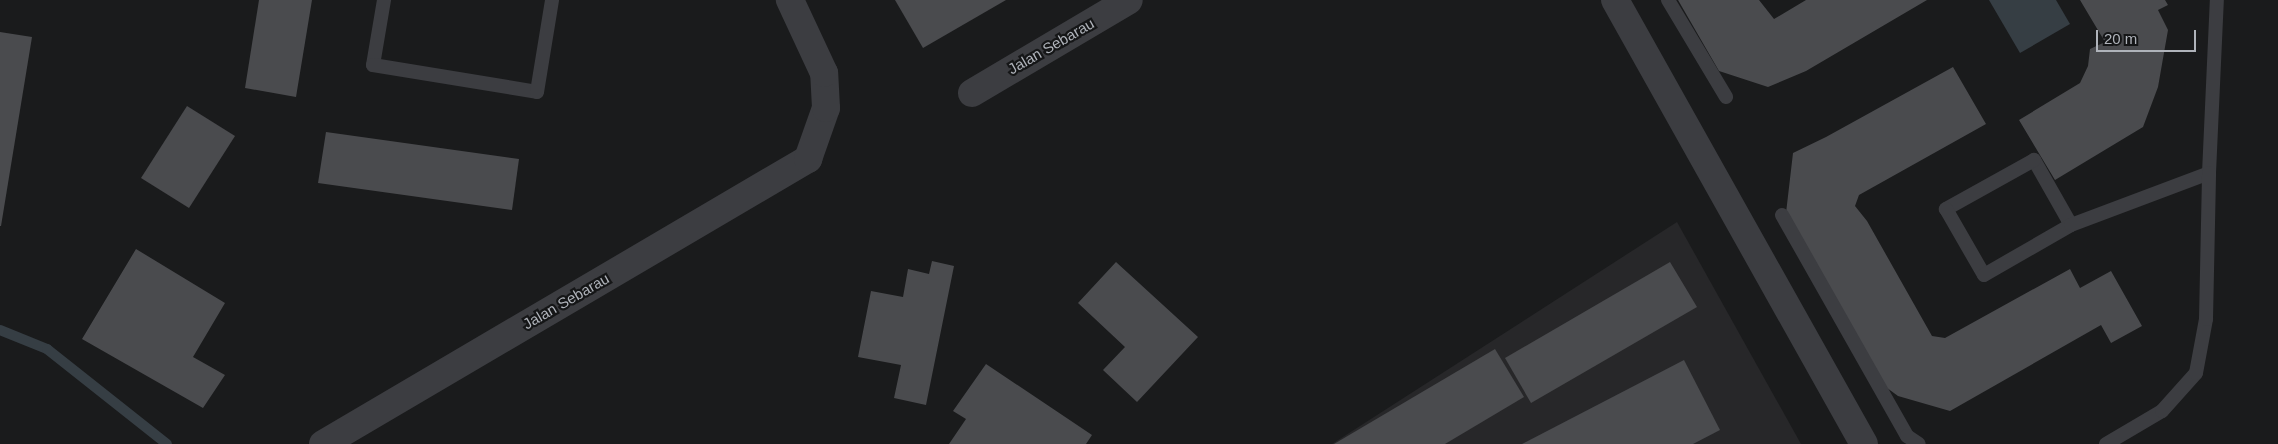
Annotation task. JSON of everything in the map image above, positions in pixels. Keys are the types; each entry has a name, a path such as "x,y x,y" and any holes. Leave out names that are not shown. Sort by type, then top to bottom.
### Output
{"street":[{"name":"Jalan Sebarau","path":"323,444 808,159 826,108 824,73 790,0"},
{"name":"Jalan Sebarau","path":"972,93 1129,0"},
{"path":"1615,0 1864,444"}],"lane":[{"path":"384,0 373,65 537,92 552,0"},
{"path":"1668,0 1726,97"},
{"path":"2106,444 2162,411 2196,373 2206,319 2209,173 2217,0"},
{"path":"2072,225 2034,160 1946,209 1984,276 2072,225 2209,173"},
{"path":"1782,215 1907,436 1919,444"}],"shaded area":[{"path":"1989,0 2056,0 2070,24 2020,53"},
{"path":"1677,222 1801,444 1332,444"}],"building":[{"path":"259,0 312,0 296,97 245,88"},
{"path":"895,0 1006,0 923,48"},
{"path":"1678,0 1759,0 1774,19 1806,0 1927,0 1806,71 1768,87 1719,71"},
{"path":"2080,0 2165,0 2168,5 2158,10 2168,30 2158,87 2143,127 2055,180 2019,120 2080,83 2088,66 2090,49 2105,42"},
{"path":"0,32 32,37 1,226 0,226"},
{"path":"1953,67 1986,124 1859,195 1855,206 1867,221 1932,336 1945,338 2070,269 2080,288 2111,271 2142,326 2111,343 2101,325 1950,411 1898,396 1883,385 1786,213 1793,153 1826,137"},
{"path":"187,106 235,136 189,208 141,178"},
{"path":"326,132 519,159 512,210 318,183"},
{"path":"136,249 225,303 193,357 225,375 203,408 82,339"},
{"path":"932,261 954,266 926,405 894,398 901,365 858,357 871,291 903,297 908,269 929,274"},
{"path":"1116,262 1198,337 1137,402 1103,370 1125,347 1078,303"},
{"path":"1670,262 1697,307 1531,403 1505,358"},
{"path":"1495,349 1524,397 1445,444 1334,444"},
{"path":"1684,360 1720,430 1693,444 1522,444"},
{"path":"986,364 1092,435 1086,444 949,444 966,419 953,411"}],"waterway":[{"path":"0,330 47,349 167,444"}]}
